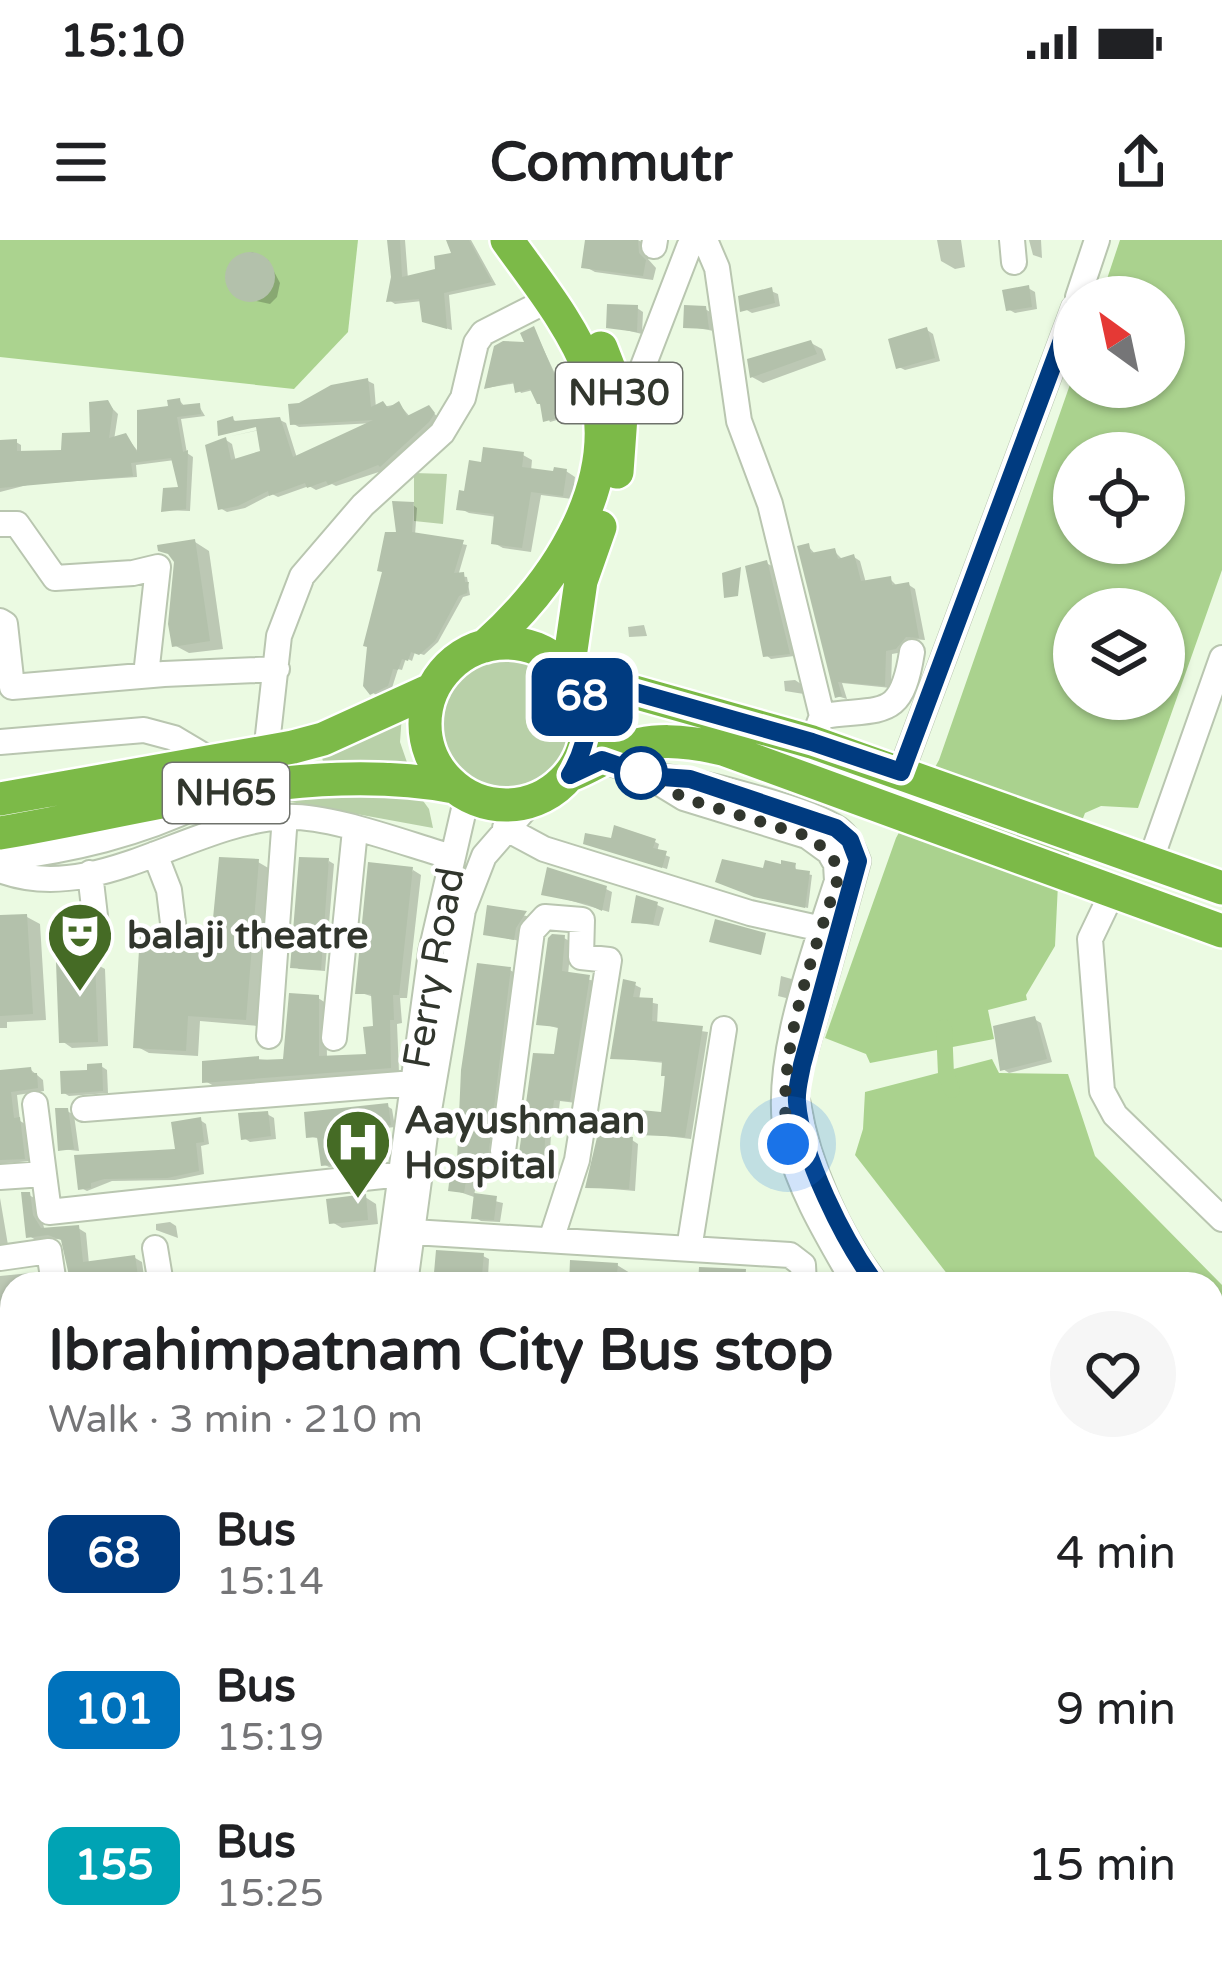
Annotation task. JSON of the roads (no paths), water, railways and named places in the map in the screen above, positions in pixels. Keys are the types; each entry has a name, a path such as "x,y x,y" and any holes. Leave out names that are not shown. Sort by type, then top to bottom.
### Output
{"highway":[{"name":"NH30","path":"485,646 562,560 592,485 598,429 591,375 507,240"},
{"name":"NH30","path":"533,240 585,319 611,368 622,402 617,470 581,581 572,676"},
{"path":"485,646 530,646 551,656 572,676 587,712 587,734 570,775"},
{"name":"NH65","path":"0,833 219,778 266,753 323,739 433,689 454,662 485,646"},
{"path":"572,676 817,729 909,774 1222,888"},
{"path":"433,689 426,710 430,752 461,791"},
{"path":"531,802 570,775 650,742 693,743 723,749 1222,931"},
{"name":"NH65","path":"0,799 219,778 361,776 461,791 498,805 531,802"}],"street":[{"path":"1085,276 1097,240"},
{"path":"598,429 640,374 695,242 717,268 739,421 770,505 817,729 900,699 912,652"},
{"path":"266,753 279,636 302,576 363,506 442,433 463,398 483,333 544,301"},
{"path":"909,774 1053,367"},
{"path":"0,524 16,524 55,578 158,567 146,675"},
{"path":"0,621 5,624 12,687 277,669"},
{"path":"1150,862 1222,658"},
{"path":"0,742 145,730 174,738 219,778 154,827 0,859"},
{"path":"602,760 648,776 684,798 819,843 836,864 837,881 784,1066 783,1106 788,1144 823,1229 848,1272"},
{"path":"648,776 690,779 836,828 850,840 858,861 796,1099 812,1160 869,1272"},
{"path":"0,781 47,791"},
{"name":"Ferry Road","path":"389,1272 410,1175 461,791"},
{"name":"Ferry Road","path":"406,1272 413,1232 414,1083 442,954 473,880 505,828 531,802"},
{"path":"0,870 32,881 90,873 228,826 285,816 320,820 452,857"},
{"path":"269,1036 285,816"},
{"path":"505,828 544,849 750,913 822,929"},
{"path":"334,1038 355,830"},
{"path":"155,854 169,890 173,923"},
{"path":"90,873 98,942"},
{"path":"1099,885 1090,939 1102,1091 1124,1124 1222,1219"},
{"path":"502,1150 532,931 545,917 582,920 581,957 609,960 577,1160 551,1240"},
{"path":"689,1249 724,1029"},
{"path":"84,1109 414,1083"},
{"path":"35,1104 49,1212 410,1175"},
{"path":"0,1178 44,1174"},
{"path":"413,1232 790,1255 803,1264 803,1272"},
{"path":"155,1248 159,1272"},
{"path":"0,1258 49,1251 52,1272"}],"waterway":[{"path":"944,1027 946,1074 952,1090"}],"place":[{"name":"balaji theatre","path":"80,994"},
{"name":"Aayushmaan Hospital","path":"358,1201"}]}
